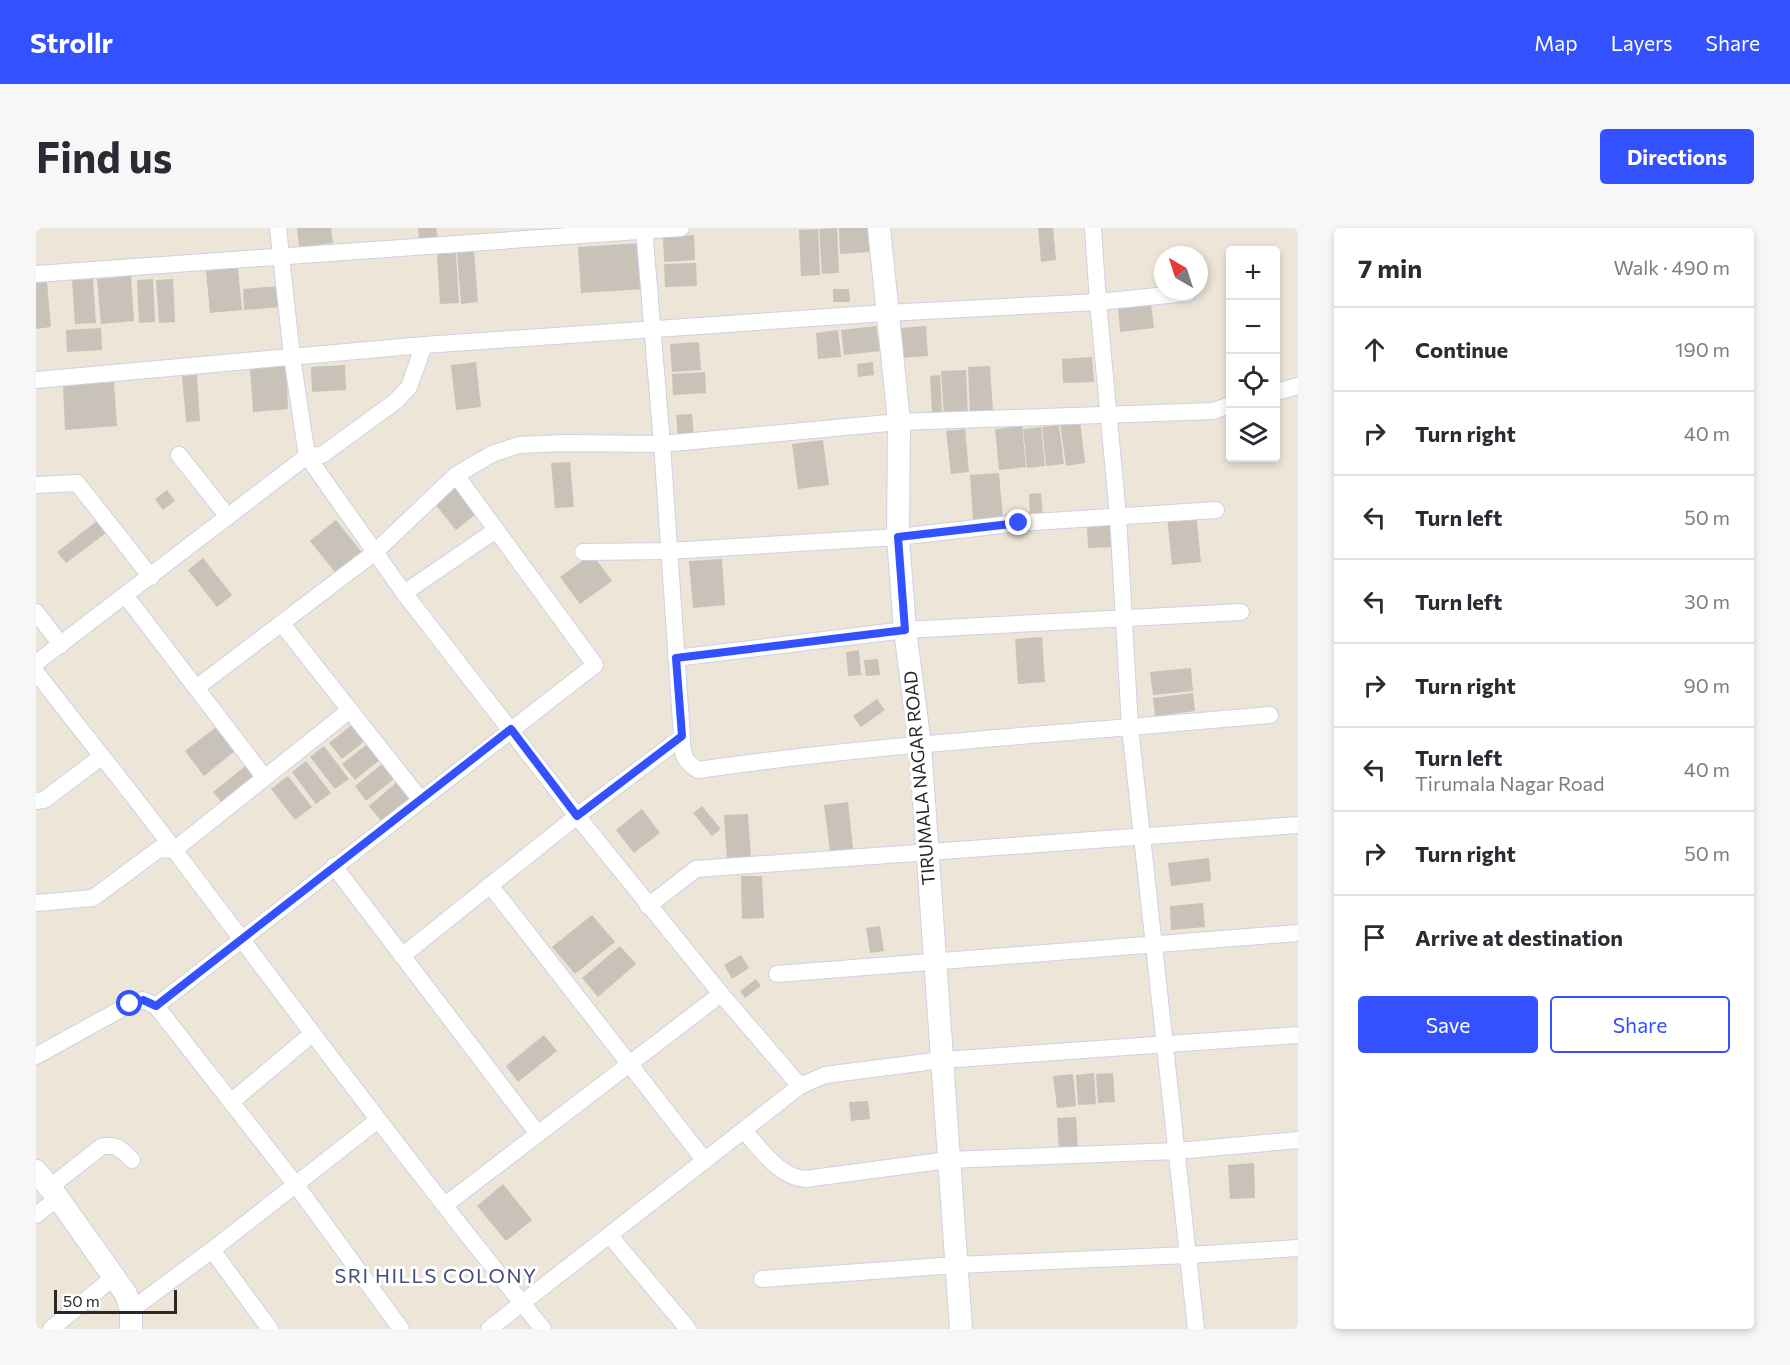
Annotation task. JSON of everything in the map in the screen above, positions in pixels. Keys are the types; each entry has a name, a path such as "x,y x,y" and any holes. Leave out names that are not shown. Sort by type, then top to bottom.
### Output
{"street":[{"path":"278,228 292,357 307,456 374,553 577,816 648,906 800,1086"},
{"path":"36,274 681,228"},
{"name":"TIRUMALA NAGAR ROAD","path":"879,228 899,422 898,537 905,630 920,745 961,1329"},
{"path":"1093,228 1118,516 1130,727 1196,1329"},
{"path":"644,230 662,444 682,755 687,764 698,770 920,745 1270,715"},
{"path":"36,380 424,345 886,313 1098,302 1154,296"},
{"path":"36,663 307,456 322,455 396,401 409,387 424,345"},
{"path":"1280,391 1298,386"},
{"path":"196,688 374,553 456,475 492,454 519,445 662,444 899,422 1213,411 1226,406"},
{"path":"179,455 228,517"},
{"path":"156,1006 595,665 456,475"},
{"path":"36,485 77,483 151,577"},
{"path":"583,552 668,551 898,537 1019,523 1216,510"},
{"path":"404,593 496,530"},
{"path":"125,595 265,778"},
{"path":"36,612 61,645"},
{"path":"676,658 905,630 1241,612"},
{"path":"282,624 420,799"},
{"path":"36,672 378,1120 543,1329"},
{"path":"36,903 93,898 159,849 174,850 350,710"},
{"path":"402,956 577,816 682,736"},
{"path":"36,801 44,800 101,757"},
{"path":"648,906 696,869 1298,825"},
{"path":"334,866 538,1134"},
{"path":"490,885 705,1161"},
{"path":"777,974 1298,933"},
{"path":"445,1205 721,994"},
{"path":"36,1056 130,1004 143,1000 156,1006 296,1185 401,1329"},
{"path":"231,1102 312,1034"},
{"path":"489,1329 800,1086 825,1075 942,1060 1298,1035"},
{"path":"48,1186 115,1276 126,1294 131,1320 212,1250 378,1120"},
{"path":"744,1131 783,1172 794,1178 805,1179 948,1160 1177,1151 1298,1140"},
{"path":"36,1215 48,1186 101,1147 109,1145 119,1147 132,1160"},
{"path":"610,1236 688,1329"},
{"path":"762,1279 956,1265 1298,1248"},
{"path":"212,1250 270,1329"},
{"path":"51,1329 115,1276"}],"building":[{"path":"297,228 331,228 333,243 299,247"},
{"path":"418,228 436,228 438,238 419,240"},
{"path":"837,228 839,273 822,274 819,229"},
{"path":"839,228 868,228 869,252 840,254"},
{"path":"1038,228 1053,228 1056,260 1041,262"},
{"path":"818,229 820,275 801,276 799,230"},
{"path":"694,235 695,260 664,262 663,237"},
{"path":"642,243 645,289 581,293 578,247"},
{"path":"474,251 478,302 461,304 457,253"},
{"path":"456,253 459,303 440,304 437,254"},
{"path":"696,263 697,286 665,287 664,264"},
{"path":"238,268 242,310 210,313 206,271"},
{"path":"131,276 134,321 101,324 97,279"},
{"path":"93,279 96,323 75,324 72,280"},
{"path":"153,279 155,322 139,323 137,280"},
{"path":"173,279 175,322 159,323 156,280"},
{"path":"47,282 51,327 36,329 36,283"},
{"path":"280,286 282,307 244,310 243,289"},
{"path":"833,289 849,289 850,302 833,302"},
{"path":"1151,304 1154,328 1120,332 1118,308"},
{"path":"876,326 880,351 844,355 841,330"},
{"path":"926,326 928,356 902,358 900,328"},
{"path":"101,328 102,350 67,352 66,330"},
{"path":"838,330 841,357 818,359 816,333"},
{"path":"699,342 701,370 672,372 670,344"},
{"path":"1092,357 1094,382 1063,383 1062,359"},
{"path":"476,362 481,407 456,410 451,365"},
{"path":"873,362 874,375 858,377 857,364"},
{"path":"286,365 288,409 253,412 250,368"},
{"path":"345,365 346,390 312,392 311,367"},
{"path":"990,366 993,411 970,413 968,367"},
{"path":"966,370 968,415 944,416 941,371"},
{"path":"705,372 706,393 673,395 672,374"},
{"path":"197,375 200,421 186,422 182,376"},
{"path":"940,375 942,412 932,413 930,376"},
{"path":"114,382 117,426 65,430 63,385"},
{"path":"692,414 694,436 678,438 676,415"},
{"path":"1080,420 1085,463 1066,466 1060,423"},
{"path":"1059,425 1064,464 1046,466 1042,427"},
{"path":"1022,426 1026,467 999,470 995,429"},
{"path":"1041,427 1045,466 1027,468 1023,429"},
{"path":"965,429 969,472 951,474 946,431"},
{"path":"823,440 829,485 798,489 792,444"},
{"path":"570,462 574,507 555,508 551,463"},
{"path":"999,473 1003,518 973,520 970,475"},
{"path":"455,487 476,514 456,530 435,504"},
{"path":"167,490 175,501 163,510 155,499"},
{"path":"1041,493 1043,515 1030,516 1029,494"},
{"path":"1196,513 1201,562 1172,565 1167,516"},
{"path":"336,520 364,555 338,576 310,541"},
{"path":"97,521 106,533 66,563 57,552"},
{"path":"1117,525 1118,547 1088,548 1087,526"},
{"path":"592,554 612,581 580,604 560,577"},
{"path":"203,558 232,595 217,607 188,570"},
{"path":"722,559 725,605 693,608 689,561"},
{"path":"1042,637 1045,682 1018,684 1015,639"},
{"path":"859,650 861,675 848,676 846,652"},
{"path":"878,659 880,675 866,676 864,660"},
{"path":"1191,668 1193,691 1153,695 1150,672"},
{"path":"1193,693 1195,711 1155,716 1153,698"},
{"path":"877,699 885,710 861,727 853,716"},
{"path":"353,724 366,740 342,759 329,743"},
{"path":"216,727 235,751 204,776 185,751"},
{"path":"370,742 382,758 355,780 342,764"},
{"path":"324,746 349,779 335,789 310,757"},
{"path":"306,761 331,793 316,804 292,772"},
{"path":"249,763 259,776 223,804 213,792"},
{"path":"382,764 394,779 366,801 355,786"},
{"path":"288,776 312,807 295,820 271,789"},
{"path":"397,782 411,799 383,823 369,806"},
{"path":"848,802 853,849 830,851 824,805"},
{"path":"702,806 721,829 712,836 693,813"},
{"path":"642,809 660,833 634,853 616,830"},
{"path":"748,814 751,858 727,860 724,815"},
{"path":"1209,858 1211,881 1171,886 1168,863"},
{"path":"741,876 762,876 764,918 742,919"},
{"path":"1203,903 1205,927 1171,930 1170,906"},
{"path":"592,915 615,942 575,974 552,947"},
{"path":"880,926 884,951 870,953 866,928"},
{"path":"620,946 636,964 598,997 582,978"},
{"path":"741,955 749,968 732,979 724,965"},
{"path":"756,979 761,986 745,998 740,991"},
{"path":"544,1035 557,1051 518,1082 506,1066"},
{"path":"1094,1073 1096,1104 1078,1105 1076,1075"},
{"path":"1113,1073 1115,1102 1098,1103 1096,1074"},
{"path":"1073,1074 1076,1106 1057,1108 1053,1076"},
{"path":"868,1101 870,1119 851,1121 849,1102"},
{"path":"1076,1117 1078,1149 1059,1150 1057,1118"},
{"path":"1254,1163 1255,1198 1230,1199 1228,1165"},
{"path":"503,1184 532,1220 506,1241 477,1206"}],"district":[{"name":"SRI HILLS COLONY","path":"436,1275"}],"route":[{"path":"130,1004 143,1000 156,1006 511,729 577,816 682,736 676,658 905,630 898,537 1019,523"}]}
